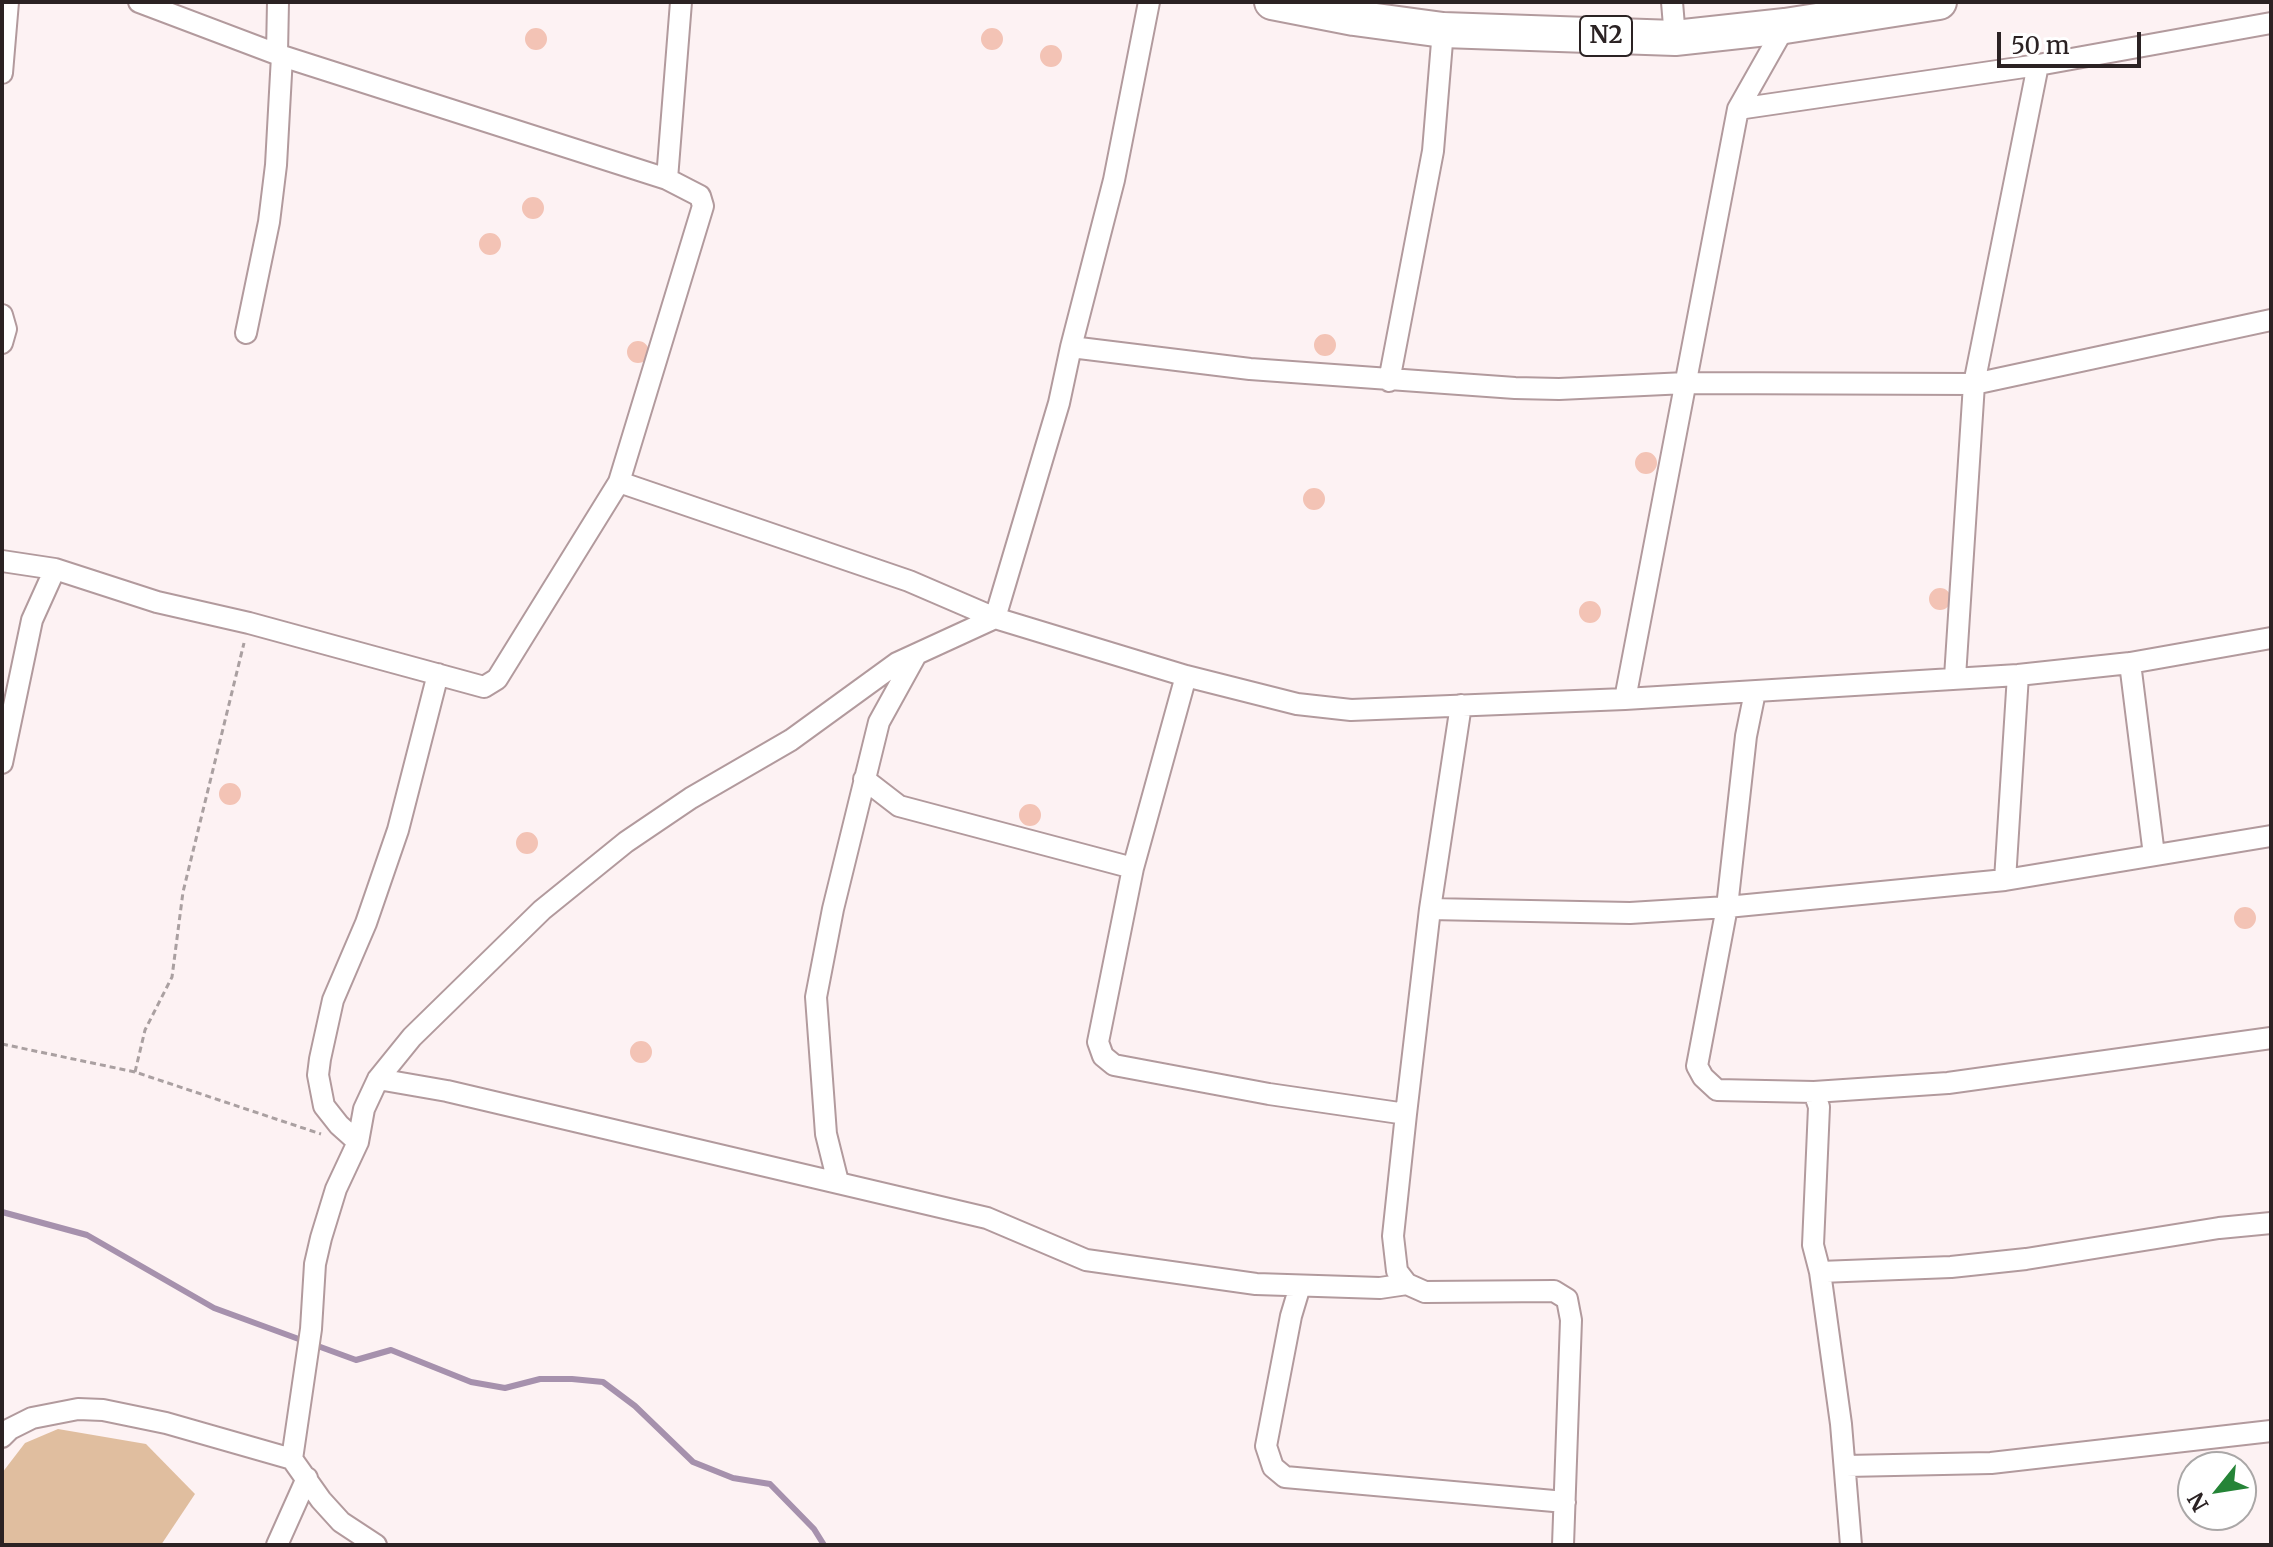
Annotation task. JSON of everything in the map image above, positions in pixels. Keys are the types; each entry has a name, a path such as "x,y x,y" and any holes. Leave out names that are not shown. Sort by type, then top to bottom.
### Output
{"highway":[{"name":"N2","path":"1272,2 1354,18 1443,30 1675,38 1785,26 1939,2"}],"street":[{"path":"2,73 8,2"},
{"path":"2,561 55,569 157,602 249,623 484,687 497,679 619,482 703,206 700,196 667,179 280,55 139,2"},
{"path":"246,333 269,222 276,165 280,55 278,2"},
{"path":"667,179 681,2"},
{"path":"292,1459 311,1329 315,1264 321,1238 336,1189 358,1142 364,1109 378,1079 412,1037 531,921 626,842 691,798 791,740 897,663 995,618 1059,403 1114,180 1149,2"},
{"path":"1672,2 1675,38"},
{"path":"1738,109 2038,65 2271,23"},
{"path":"1625,699 1738,109 1785,26"},
{"path":"1389,381 1433,151 1443,30"},
{"path":"1955,677 1974,384 2038,65"},
{"path":"2,315 6,329 2,343"},
{"path":"1071,347 1250,369 1389,381 1559,389 1686,383 1974,384 2271,320"},
{"path":"619,482 909,581 995,618 1186,676 1297,704 1337,709 1625,699 2018,675 2130,663 2271,638"},
{"path":"2,763 32,620 55,569"},
{"path":"838,1182 826,1134 816,997 833,909 879,722 916,655"},
{"path":"2130,663 2154,855"},
{"path":"358,1142 324,1106 318,1075 320,1059 333,1000 366,923 398,830 438,674"},
{"path":"2005,880 2018,675"},
{"path":"1186,676 1133,868 1098,1042 1103,1056 1114,1065 1269,1094 1406,1114"},
{"path":"1755,692 1746,736 1727,907 1697,1066 1703,1077 1717,1090 1814,1092 1948,1083 2271,1038"},
{"path":"1461,705 1430,909 1406,1114 1393,1236 1397,1271 1407,1284 1425,1292 1554,1291 1567,1299 1571,1320 1563,1545"},
{"path":"864,779 899,806 1133,868"},
{"path":"1430,909 1630,913 1727,907 2005,880 2271,836"},
{"path":"378,1079 447,1091 987,1218 1086,1260 1256,1284 1380,1288 1407,1284"},
{"path":"1814,1092 1819,1107 1813,1245 1820,1272 1846,1466 1851,1545"},
{"path":"1820,1272 1951,1267 2026,1259 2219,1228 2271,1223"},
{"path":"1300,1286 1291,1316 1266,1446 1273,1467 1285,1477 1565,1502"},
{"path":"2,1437 21,1423 55,1412 103,1410 166,1423 292,1459 341,1522 376,1545"},
{"path":"1846,1466 1991,1463 2271,1431"},
{"path":"277,1545 307,1478"}],"path":[{"path":"135,1072 145,1030 172,977 183,892 249,623"},
{"path":"2,1044 135,1072 322,1134 358,1142"}],"shaded area":[{"path":"58,1429 146,1444 195,1494 161,1545 2,1545 2,1473 25,1443"}],"building":[{"path":"536,28 544,31 547,39 544,47 536,50 528,47 525,39 528,31"},
{"path":"992,28 1000,31 1003,39 1000,47 992,50 984,47 981,39 984,31"},
{"path":"1051,45 1059,48 1062,56 1059,64 1051,67 1043,64 1040,56 1043,48"},
{"path":"533,197 541,200 544,208 541,216 533,219 525,216 522,208 525,200"},
{"path":"490,233 498,236 501,244 498,252 490,255 482,252 479,244 482,236"},
{"path":"1325,334 1333,337 1336,345 1333,353 1325,356 1317,353 1314,345 1317,337"},
{"path":"638,341 646,344 649,352 646,360 638,363 630,360 627,352 630,344"},
{"path":"1646,452 1654,455 1657,463 1654,471 1646,474 1638,471 1635,463 1638,455"},
{"path":"1314,488 1322,491 1325,499 1322,507 1314,510 1306,507 1303,499 1306,491"},
{"path":"1940,588 1948,591 1951,599 1948,607 1940,610 1932,607 1929,599 1932,591"},
{"path":"1590,601 1598,604 1601,612 1598,620 1590,623 1582,620 1579,612 1582,604"},
{"path":"230,783 238,786 241,794 238,802 230,805 222,802 219,794 222,786"},
{"path":"1030,804 1038,807 1041,815 1038,823 1030,826 1022,823 1019,815 1022,807"},
{"path":"527,832 535,835 538,843 535,851 527,854 519,851 516,843 519,835"},
{"path":"2245,907 2253,910 2256,918 2253,926 2245,929 2237,926 2234,918 2237,910"},
{"path":"641,1041 649,1044 652,1052 649,1060 641,1063 633,1060 630,1052 633,1044"}],"waterway":[{"path":"2,1212 87,1235 214,1308 356,1360 391,1350 471,1382 505,1388 540,1379 603,1382 635,1406 693,1462 733,1478 770,1484 814,1529 824,1545"}]}
